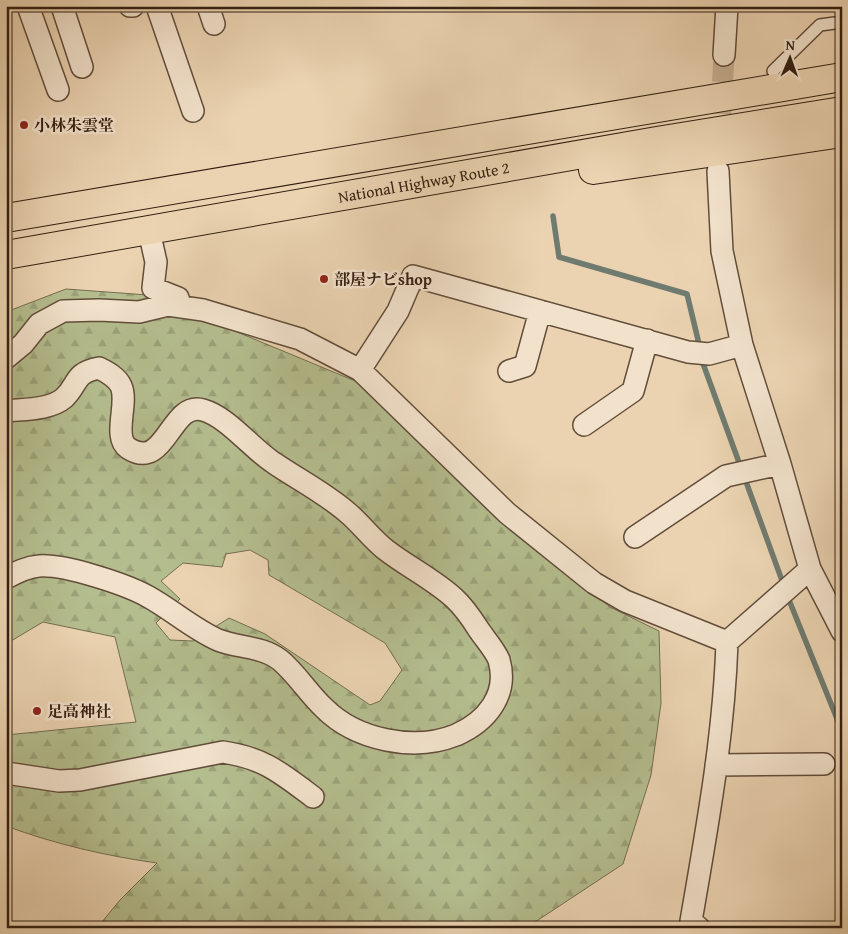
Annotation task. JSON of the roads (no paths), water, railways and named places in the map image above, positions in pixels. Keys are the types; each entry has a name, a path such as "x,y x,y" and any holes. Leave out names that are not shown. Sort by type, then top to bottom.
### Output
{"highway":[{"path":"302,169 468,129 596,102 842,60"},
{"name":"National Highway Route 2","path":"6,218 842,77"},
{"name":"National Highway Route 2","path":"6,255 535,162 842,111"},
{"path":"535,162 583,171 842,133"}],"street":[{"path":"28,6 58,90"},
{"path":"62,6 82,67"},
{"path":"158,6 193,111"},
{"path":"724,55 727,6"},
{"path":"718,171 722,251 742,344 780,464 810,569 842,631"},
{"path":"149,231 156,262 153,288 178,298 181,307"},
{"path":"360,370 398,312 413,276 701,353 742,344"},
{"path":"6,358 23,344 39,324 63,311 139,312 168,305 203,310 300,339 360,370 507,513 586,577 625,600 727,642"},
{"path":"509,371 525,366 540,311"},
{"path":"584,425 633,391 647,340"},
{"path":"6,411 47,406 64,398 74,382 86,370 99,368 112,375 121,384 123,395 121,438 126,447 138,452 150,451 162,444 182,415 191,409 203,410 220,419 272,462 315,488 348,513 386,550 434,582 456,600 498,660 500,681 494,705 483,720 456,735 430,742 405,743 353,728 326,710 280,660 266,652 219,640 134,590 55,566 21,570 6,578"},
{"path":"635,537 726,476 780,464"},
{"path":"699,928 691,921 716,765 725,691 727,642 810,569"},
{"path":"6,773 59,781 80,780 223,752 243,755 272,767 312,797"},
{"path":"716,765 824,764"}],"lane":[{"path":"773,71 820,25 842,22"}],"waterway":[{"path":"553,216 559,257 687,294 700,348"},
{"path":"701,358 784,586"},
{"path":"787,595 842,731"}],"tunnel":[{"path":"719,146 724,55"}],"place":[{"name":"小林朱雲堂","path":"24,125"},
{"name":"部屋ナビshop","path":"324,279"},
{"name":"足高神社","path":"37,711"}]}
